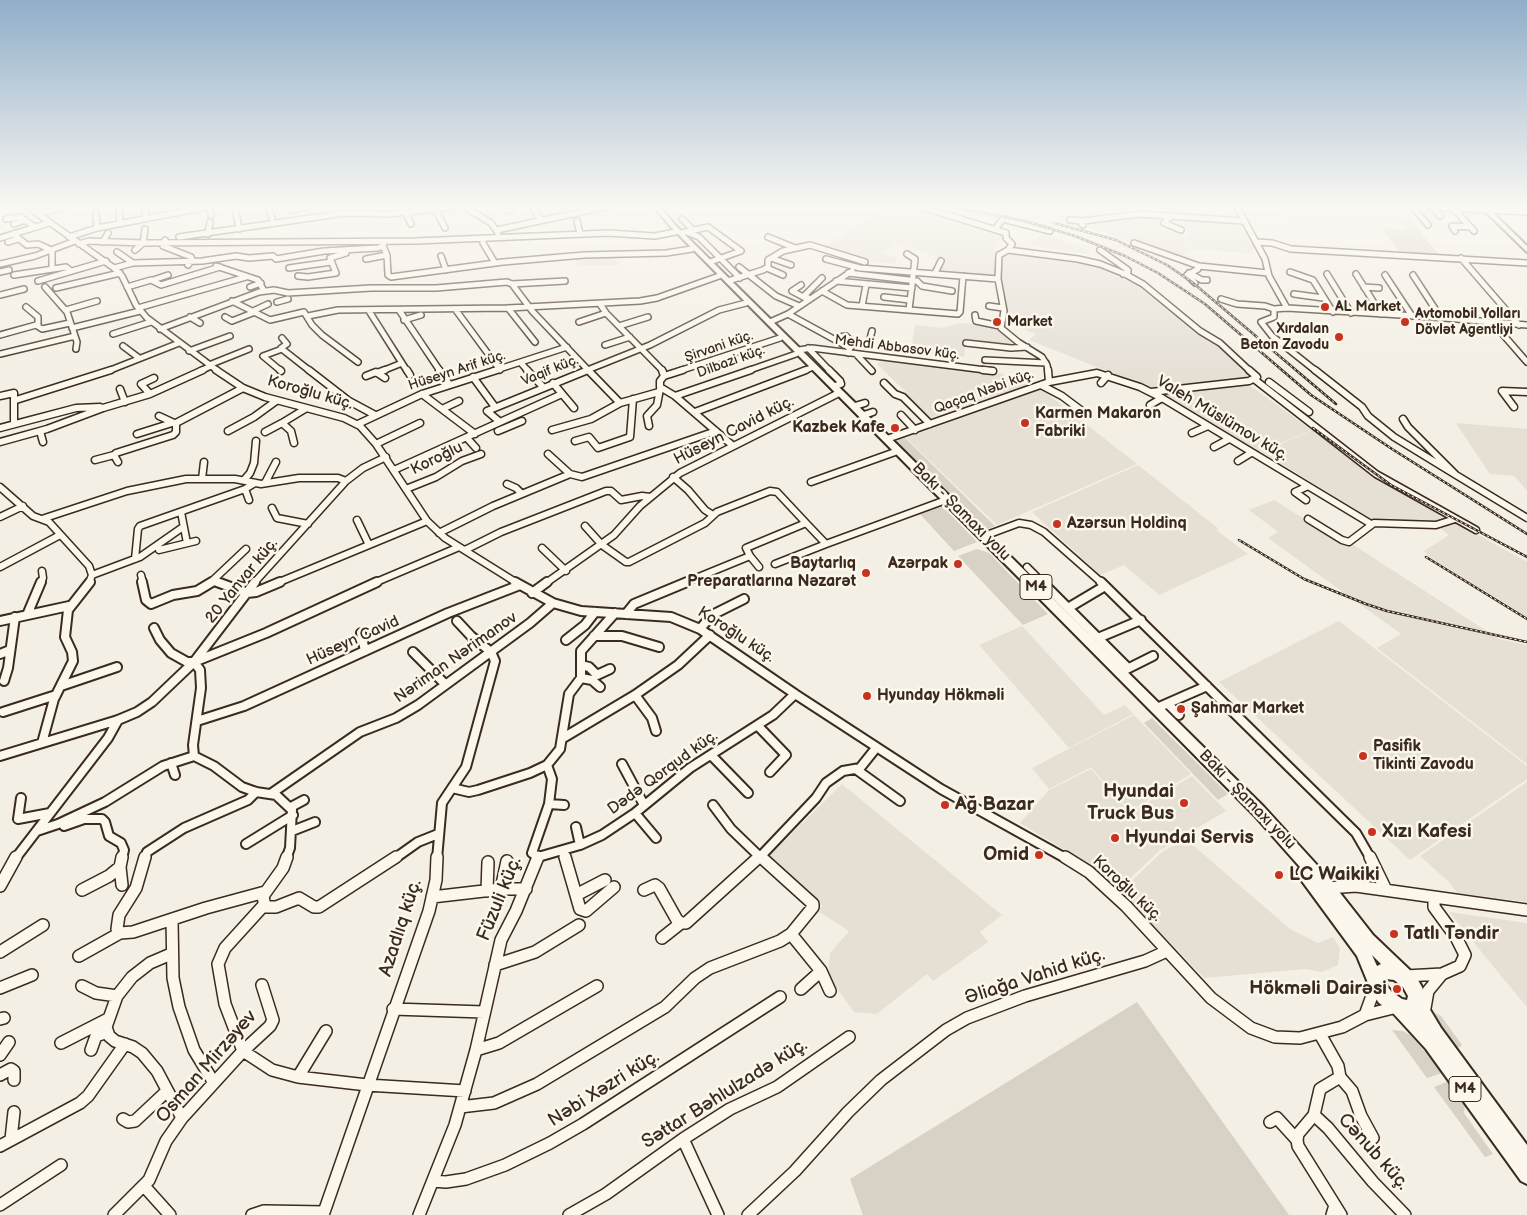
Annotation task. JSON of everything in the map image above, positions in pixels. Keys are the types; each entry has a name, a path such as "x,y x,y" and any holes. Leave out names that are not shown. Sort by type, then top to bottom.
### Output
{"highway":[{"name":"Bakı - Şamaxı yolu","path":"708,264 801,351 895,452 1273,835 1314,883 1346,927 1362,950 1377,983"},
{"name":"Bakı - Şamaxı yolu","path":"711,264 780,338 801,351 811,368 836,390 860,405 887,438 984,536 1163,706 1266,818 1327,888 1368,940 1403,976"},
{"path":"1384,971 1394,972 1403,976 1411,984 1416,994 1416,1002 1408,1008 1399,1007 1384,997 1377,983 1378,977 1384,971"},
{"name":"M4","path":"1416,994 1428,1022 1527,1160"},
{"name":"M4","path":"1399,1007 1432,1043 1527,1175"}],"street":[{"path":"52,264 52,269"},
{"path":"38,281 99,264"},
{"name":"Koroğlu küç.","path":"108,264 117,270 139,310 151,322 243,388 276,401 358,424 386,457 427,521 439,533 462,549 532,593 564,608 671,617 710,635 795,694 941,790 1089,872 1126,906 1224,1010 1251,1028 1264,1034 1287,1038 1320,1034 1350,1024 1365,1015 1399,1007"},
{"path":"56,288 117,270 131,264"},
{"path":"135,264 172,264"},
{"path":"213,264 261,283 265,289 264,291"},
{"path":"289,268 319,264"},
{"path":"298,276 308,277 336,273 332,264"},
{"path":"388,264 389,276 490,264"},
{"path":"444,264 446,270"},
{"path":"726,264 740,278"},
{"path":"767,264 767,268"},
{"path":"785,264 791,266"},
{"path":"845,264 858,267 893,268 914,272 998,279"},
{"path":"909,310 915,264"},
{"path":"934,274 940,264"},
{"path":"974,315 976,321 1000,326 1003,308 998,279 999,264"},
{"path":"1099,264 1142,284 1200,331 1220,343 1267,390 1385,480 1476,530"},
{"path":"1119,264 1128,270 1128,272 1123,274"},
{"path":"1190,264 1199,267 1268,272"},
{"path":"1267,264 1268,272 1287,308"},
{"path":"1466,264 1518,325"},
{"path":"14,275 66,267 71,271"},
{"path":"149,279 161,285 220,267"},
{"path":"739,267 776,296 800,306"},
{"path":"770,322 788,314 858,267"},
{"path":"1189,273 1199,267"},
{"path":"1199,267 1204,274"},
{"path":"308,316 332,311 508,308 647,300 724,278 740,278 767,268 783,275"},
{"path":"1218,268 1222,274"},
{"path":"0,272 9,270"},
{"path":"1290,272 1313,280 1333,312"},
{"path":"848,273 918,281 922,286 952,291"},
{"path":"1189,273 1202,280 1207,280"},
{"path":"1189,273 1187,276 1195,283"},
{"path":"412,274 416,288"},
{"path":"1327,274 1351,312"},
{"path":"1356,274 1381,314"},
{"path":"127,287 168,275"},
{"path":"1385,275 1412,316"},
{"path":"1414,275 1441,318"},
{"path":"26,307 38,317 38,328 71,326 139,310 158,302 246,276"},
{"path":"822,291 844,304 960,313 962,276"},
{"path":"809,300 805,295 822,278"},
{"path":"277,302 298,292 335,289 416,288 507,282 512,284 566,281"},
{"path":"836,281 912,288"},
{"path":"250,287 261,283"},
{"path":"512,284 529,306 620,403"},
{"path":"801,285 792,291 809,300"},
{"path":"862,306 866,285"},
{"path":"45,287 66,310 75,336 76,349"},
{"path":"1364,287 1379,288"},
{"path":"0,295 24,289"},
{"path":"160,329 232,301 264,291 274,290 288,298"},
{"path":"298,292 299,301"},
{"path":"864,294 873,295"},
{"path":"1294,294 1323,298"},
{"path":"152,295 158,302"},
{"path":"884,297 910,300"},
{"path":"1221,299 1237,304 1265,306 1274,309 1287,308 1351,312 1527,325"},
{"path":"66,310 97,301"},
{"path":"232,301 270,320"},
{"path":"327,302 332,311"},
{"name":"Vaqif küç.","path":"495,406 642,348 678,332 719,310 746,303"},
{"path":"225,317 232,321 237,320 268,304"},
{"path":"600,304 606,313 664,372 664,376 660,381 655,408 647,416 649,426"},
{"path":"989,306 1003,308"},
{"path":"454,308 500,370"},
{"path":"508,308 535,342"},
{"path":"1274,309 1274,317 1261,322 1272,336 1362,407 1374,421 1413,450 1527,518"},
{"path":"399,310 449,384"},
{"path":"369,311 410,375"},
{"path":"260,324 302,312 308,316 312,325 322,334 358,362"},
{"path":"579,322 606,313"},
{"path":"404,320 422,314"},
{"path":"788,314 851,348 869,343 872,331"},
{"path":"190,317 200,323"},
{"path":"619,326 648,317"},
{"path":"113,334 151,322"},
{"path":"1493,323 1527,362"},
{"path":"0,336 8,329 38,325"},
{"name":"Qaçaq Nəbi küç.","path":"887,438 916,430 1049,382 1046,363 1040,354 1003,331 1000,326"},
{"path":"0,354 75,336"},
{"path":"189,351 230,336"},
{"path":"840,337 846,336 851,348"},
{"path":"605,346 630,337"},
{"path":"281,372 263,356 287,344 282,338"},
{"name":"Şirvani küç.","path":"664,376 780,338"},
{"path":"25,339 29,355"},
{"path":"16,400 108,371 179,343"},
{"path":"966,343 1011,348 1027,347"},
{"path":"123,346 139,358"},
{"name":"Hüseyn Arif küç.","path":"358,424 422,394 449,384 500,370 567,347"},
{"path":"281,348 350,401 376,415"},
{"name":"Mehdi Abbasov küç.","path":"801,351 851,348 856,354 908,358 993,371"},
{"path":"0,442 40,431 103,408 150,394 249,349"},
{"name":"Dilbazi küç.","path":"675,396 801,351"},
{"path":"856,354 872,371"},
{"path":"985,360 1046,363"},
{"path":"366,376 402,363"},
{"path":"521,363 543,387"},
{"path":"695,412 811,368"},
{"path":"376,373 385,378"},
{"name":"Valeh Müslümov küç.","path":"1049,382 1084,374 1108,375 1150,392 1371,524"},
{"path":"1101,383 1108,375"},
{"path":"473,377 495,406 488,411 500,422"},
{"path":"150,394 141,384 154,378"},
{"path":"1150,392 1256,378 1268,379 1309,412"},
{"path":"553,383 574,408"},
{"path":"884,383 898,396 903,397 930,424"},
{"path":"1041,385 1062,396 1082,411"},
{"path":"137,434 174,423 243,388"},
{"path":"1267,390 1278,388"},
{"path":"120,389 124,402"},
{"path":"552,430 591,419 620,403 660,389 675,396 732,446"},
{"name":"Hüseyn Cavid küç.","path":"532,593 602,545 614,535 640,506 673,477 836,390"},
{"path":"1514,407 1502,391 1527,392"},
{"path":"0,396 13,393 16,400 14,424"},
{"path":"422,394 475,434"},
{"path":"394,470 562,394"},
{"path":"1150,405 1162,398"},
{"path":"575,441 589,438 598,448 630,437 633,399"},
{"path":"228,431 254,417 276,401"},
{"path":"442,409 459,401"},
{"path":"0,428 76,408 90,406 103,408"},
{"path":"265,432 305,409"},
{"path":"160,416 174,423"},
{"path":"901,416 916,430"},
{"path":"1404,419 1408,427 1456,475"},
{"path":"498,431 522,421"},
{"path":"96,460 173,435 176,432 174,423"},
{"path":"282,423 291,431 294,443"},
{"path":"376,444 420,423"},
{"path":"492,426 504,437"},
{"path":"1192,434 1208,426"},
{"path":"40,431 43,442"},
{"path":"439,533 521,493 570,474 585,476 716,431"},
{"name":"Koroğlu","path":"406,489 436,477 479,451 467,438"},
{"path":"1214,446 1229,439"},
{"path":"244,480 250,473 254,462 256,441"},
{"path":"1413,450 1427,447"},
{"path":"811,482 895,452"},
{"path":"1238,461 1252,453"},
{"path":"548,454 570,474"},
{"path":"114,455 118,462"},
{"name":"20 Yanvar küç.","path":"0,756 118,720 137,712 152,702 194,662 247,593 346,481 363,468 386,457"},
{"path":"202,478 204,462"},
{"path":"265,483 276,462"},
{"path":"673,477 713,515"},
{"path":"42,519 143,486 186,479 244,480 255,483 298,478 338,478 346,481"},
{"path":"135,559 138,527 244,489 255,483"},
{"path":"507,484 516,488 521,493"},
{"path":"1306,500 1296,492 1308,486"},
{"path":"1,488 33,516 49,522 89,566 92,575"},
{"path":"244,489 249,500"},
{"path":"585,526 602,545 626,562 632,562 705,523 723,509 774,490 826,544"},
{"path":"154,628 160,640 171,653 187,662 194,662 266,633 356,591 606,491 611,492 621,500 642,496 651,497"},
{"path":"775,564 943,501"},
{"path":"0,517 23,506"},
{"path":"272,508 278,518 308,524"},
{"path":"181,512 187,543"},
{"path":"1308,519 1346,542 1350,541 1371,524 1381,522 1442,524 1455,519"},
{"path":"358,520 369,545"},
{"path":"214,580 247,593 256,592 427,521"},
{"path":"760,567 746,551 746,548 806,523"},
{"path":"984,536 1019,523 1031,525 1044,532 1141,620 1356,833 1386,890"},
{"path":"0,621 69,606 85,589 92,575 135,559 183,527"},
{"path":"0,567 60,535"},
{"path":"159,550 196,541"},
{"path":"542,548 566,571"},
{"path":"141,575 147,602 156,607 173,595 194,592 214,580 246,549"},
{"path":"626,614 634,604 750,556"},
{"path":"1027,567 1098,638 1125,670 1152,656"},
{"path":"27,615 43,578 42,571"},
{"name":"Hüseyn Cavid","path":"197,722 244,706 448,613 520,585"},
{"path":"1068,608 1105,586"},
{"path":"700,629 712,615 744,599"},
{"name":"Nəriman Nərimanov","path":"272,794 355,735 406,713 491,652 553,604"},
{"path":"42,743 56,695 71,668 74,657 65,637 69,606"},
{"path":"566,640 585,625 595,612"},
{"path":"452,788 469,792 478,790 530,774 547,765 560,749 569,694 581,678 580,650 614,613"},
{"path":"4,681 15,617"},
{"path":"457,620 471,636 491,652"},
{"path":"1098,638 1141,620"},
{"path":"361,633 365,651"},
{"path":"563,738 634,695 678,665 710,635"},
{"path":"594,636 622,636 659,646"},
{"path":"0,654 10,650"},
{"path":"413,652 445,684"},
{"name":"Azadlıq küç.","path":"324,1214 366,1085 432,897 437,866 438,834 442,803 466,767 493,673 495,661 491,652"},
{"path":"194,662 199,667 201,675 194,756"},
{"path":"581,664 586,665 597,675 610,669"},
{"path":"61,686 117,667"},
{"path":"581,678 592,680 600,687"},
{"path":"1163,706 1208,686"},
{"name":"Dədə Qorqud küç.","path":"538,857 564,851 602,835 635,813 690,768 758,726 795,694"},
{"path":"3,712 56,695"},
{"path":"634,695 652,718 656,731"},
{"path":"1163,706 1179,715"},
{"path":"0,886 3,873 113,731 118,720"},
{"path":"758,726 786,755 770,772"},
{"path":"857,770 876,748"},
{"path":"711,755 748,793"},
{"path":"37,831 58,824 65,826 171,762 194,756 214,766 242,787 256,792 272,794 292,811 292,831 286,862 265,892 264,905 225,948 218,964 225,1004 243,1051 272,1070 298,1077 366,1085 465,1091"},
{"path":"171,762 175,775"},
{"path":"622,764 644,805"},
{"name":"Füzuli küç.","path":"419,1215 460,1108 476,1050 501,940 526,888 538,857 532,853 549,804 552,779 547,765"},
{"path":"662,938 681,923 686,923 697,914 760,857 816,798 826,783 843,771 857,770 900,801"},
{"path":"120,933 117,929 119,915 136,888 147,852 184,828 248,800 256,792"},
{"path":"21,798 18,819 50,813"},
{"path":"246,844 292,811 304,800"},
{"path":"549,804 564,804"},
{"path":"460,1108 494,1103 537,1084 665,1006 695,978 710,968 780,941 792,934 813,907 813,904 731,829 713,804"},
{"path":"635,813 656,838"},
{"path":"84,816 102,819 109,836 122,843 124,850 120,867 122,885"},
{"path":"292,831 314,822"},
{"path":"576,827 580,845"},
{"path":"264,905 272,908 299,898 314,907 319,907 418,842 438,834"},
{"path":"564,851 580,909 586,911 614,887"},
{"path":"501,889 507,861"},
{"path":"487,891 488,862"},
{"path":"82,890 114,873 120,867"},
{"path":"576,895 605,880"},
{"path":"644,890 652,885 659,888 681,923"},
{"path":"1327,888 1356,886 1527,910"},
{"path":"432,897 526,888"},
{"path":"79,956 120,933 133,932 206,908 265,892"},
{"path":"1403,976 1442,974 1460,966 1465,956 1456,937 1434,907 1434,897"},
{"path":"172,920 172,978 194,1050 214,1083"},
{"path":"0,952 44,924"},
{"path":"495,965 535,952 579,924"},
{"path":"792,934 821,971 830,991"},
{"name":"Əliağa Vahid küç.","path":"748,1215 795,1171 868,1092 892,1071 946,1030 967,1018 1025,996 1145,961 1167,951"},
{"path":"171,954 141,969 132,977 117,996 108,1019 107,1032 115,1041 142,1053 157,1071 182,1118"},
{"path":"801,989 821,971"},
{"path":"1428,1022 1426,998 1432,984 1442,974"},
{"path":"0,988 32,975"},
{"path":"1365,1015 1377,983"},
{"name":"Osman Mirzəyev","path":"114,1215 144,1186 166,1141 182,1118 243,1051 270,1026 273,1020 262,985"},
{"path":"82,986 96,993 117,996"},
{"path":"476,1050 499,1042 597,986"},
{"name":"Nəbi Xəzri küç.","path":"433,1181 446,1182 466,1179 505,1165 550,1144 780,997"},
{"path":"393,1009 484,1012"},
{"path":"61,1044 108,1019"},
{"path":"298,1077 326,1031"},
{"path":"92,1050 96,1036 107,1032"},
{"path":"1320,1034 1338,1066 1340,1076 1352,1091 1361,1116 1373,1138"},
{"name":"Səttar Bəhlulzadə küç.","path":"569,1215 606,1194 683,1139 730,1109 778,1087 849,1037"},
{"path":"0,1054 9,1042"},
{"path":"0,1146 88,1096 125,1044"},
{"path":"0,1075 11,1069 14,1070 14,1080"},
{"path":"1336,1212 1298,1146 1297,1140 1298,1134 1314,1115 1320,1089 1340,1076"},
{"path":"122,1119 128,1122 135,1121 167,1091"},
{"path":"11,1139 14,1112"},
{"name":"Cənub küç.","path":"1314,1115 1328,1128 1373,1182 1405,1215"},
{"path":"1270,1122 1275,1118 1280,1120 1297,1140"},
{"path":"683,1139 718,1215"},
{"path":"0,1205 61,1165"},
{"path":"144,1186 170,1215"},
{"path":"252,1215 264,1211 324,1214"}],"shaded area":[{"path":"577,264 619,265 577,266"},
{"path":"943,264 997,264 996,278 939,273"},
{"path":"1001,264 1085,264 1101,269 1149,292 1217,343 1254,375 1250,378 1152,389 1029,340 1036,334 1014,325 1021,318 1007,314 1001,278"},
{"path":"960,323 995,326 1022,346 966,342 964,357 911,351 915,325 943,328"},
{"path":"884,359 1004,374 1003,377 1025,379 1030,384 930,418 902,393 906,392 877,364"},
{"path":"1245,382 1312,430 1259,452 1159,392"},
{"path":"1041,389 1137,464 997,525 906,438"},
{"path":"1456,423 1527,429 1527,491 1514,476 1490,474"},
{"path":"1313,430 1388,484 1450,519 1440,523 1372,519 1262,452"},
{"path":"905,438 995,526 986,530 896,441"},
{"path":"1138,465 1248,554 1159,595 1124,565 1100,575 1032,512"},
{"path":"1274,500 1343,543 1352,544 1499,639 1527,645 1527,764 1377,648 1401,634 1268,538 1278,532 1249,510"},
{"path":"940,504 977,542 954,551 919,513"},
{"path":"1455,522 1527,562 1527,617 1430,557 1424,551 1449,535 1440,528"},
{"path":"977,549 989,553 1048,614 1023,625 958,556"},
{"name":"Pasifik Tikinti Zavodu","path":"1339,621 1527,766 1527,779 1410,860 1219,682"},
{"path":"1022,626 1104,715 1125,705 1133,714 1069,748 979,645"},
{"path":"1134,715 1191,774 1130,811 1091,767 1049,789 1032,768"},
{"path":"1152,718 1228,794 1218,800 1144,723"},
{"path":"1091,769 1130,813 1192,776 1226,811 1160,850 1119,889 1093,867 1020,823 1049,790"},
{"path":"1527,782 1527,902 1457,893 1449,882 1420,856"},
{"path":"842,784 1002,915 980,932 988,942 933,981 927,974 877,1014 854,1012 828,976 830,953 849,931 818,911 822,906 768,857"},
{"path":"1186,839 1290,929 1318,943 1333,937 1340,948 1338,965 1322,972 1305,969 1204,978 1121,891 1162,852"},
{"path":"1449,912 1527,923 1527,1007 1493,966"},
{"path":"1137,1002 1289,1215 863,1215 850,1179"},
{"path":"1435,1013 1441,1016 1462,1045 1454,1051 1437,1024"},
{"path":"1392,1030 1403,1031 1410,1035 1442,1073 1427,1078"},
{"path":"1449,1081 1465,1104 1464,1113 1493,1154 1485,1157 1434,1087"}],"railway":[{"path":"1140,264 1158,273 1205,304 1311,395 1392,449 1527,534"},
{"path":"1164,264 1192,282 1336,404"},
{"path":"1313,428 1391,485 1527,557"},
{"path":"1239,540 1304,579 1366,604 1387,611 1527,642"},
{"path":"1426,557 1527,619"}],"place":[{"name":"AL Market","path":"1325,307"},
{"name":"Market","path":"997,322"},
{"name":"Avtomobil Yolları Dövlət Agentliyi","path":"1405,322"},
{"name":"Xırdalan Beton Zavodu","path":"1339,337"},
{"name":"Karmen Makaron Fabriki","path":"1025,423"},
{"name":"Kazbek Kafe","path":"895,428"},
{"name":"Azərsun Holdinq","path":"1057,524"},
{"name":"Azərpak","path":"958,564"},
{"name":"Baytarlıq Preparatlarına Nəzarət","path":"866,573"},
{"name":"Hyunday Hökməli","path":"867,696"},
{"name":"Şahmar Market","path":"1181,709"},
{"name":"Pasifik Tikinti Zavodu","path":"1363,756"},
{"name":"Hyundai Truck Bus","path":"1184,803"},
{"name":"Ağ Bazar","path":"945,805"},
{"name":"Xızı Kafesi","path":"1372,832"},
{"name":"Hyundai Servis","path":"1115,838"},
{"name":"Omid","path":"1039,855"},
{"name":"LC Waikiki","path":"1279,875"},
{"name":"Tatlı Təndir","path":"1394,934"},
{"name":"Hökməli Dairəsi","path":"1397,989"}]}
